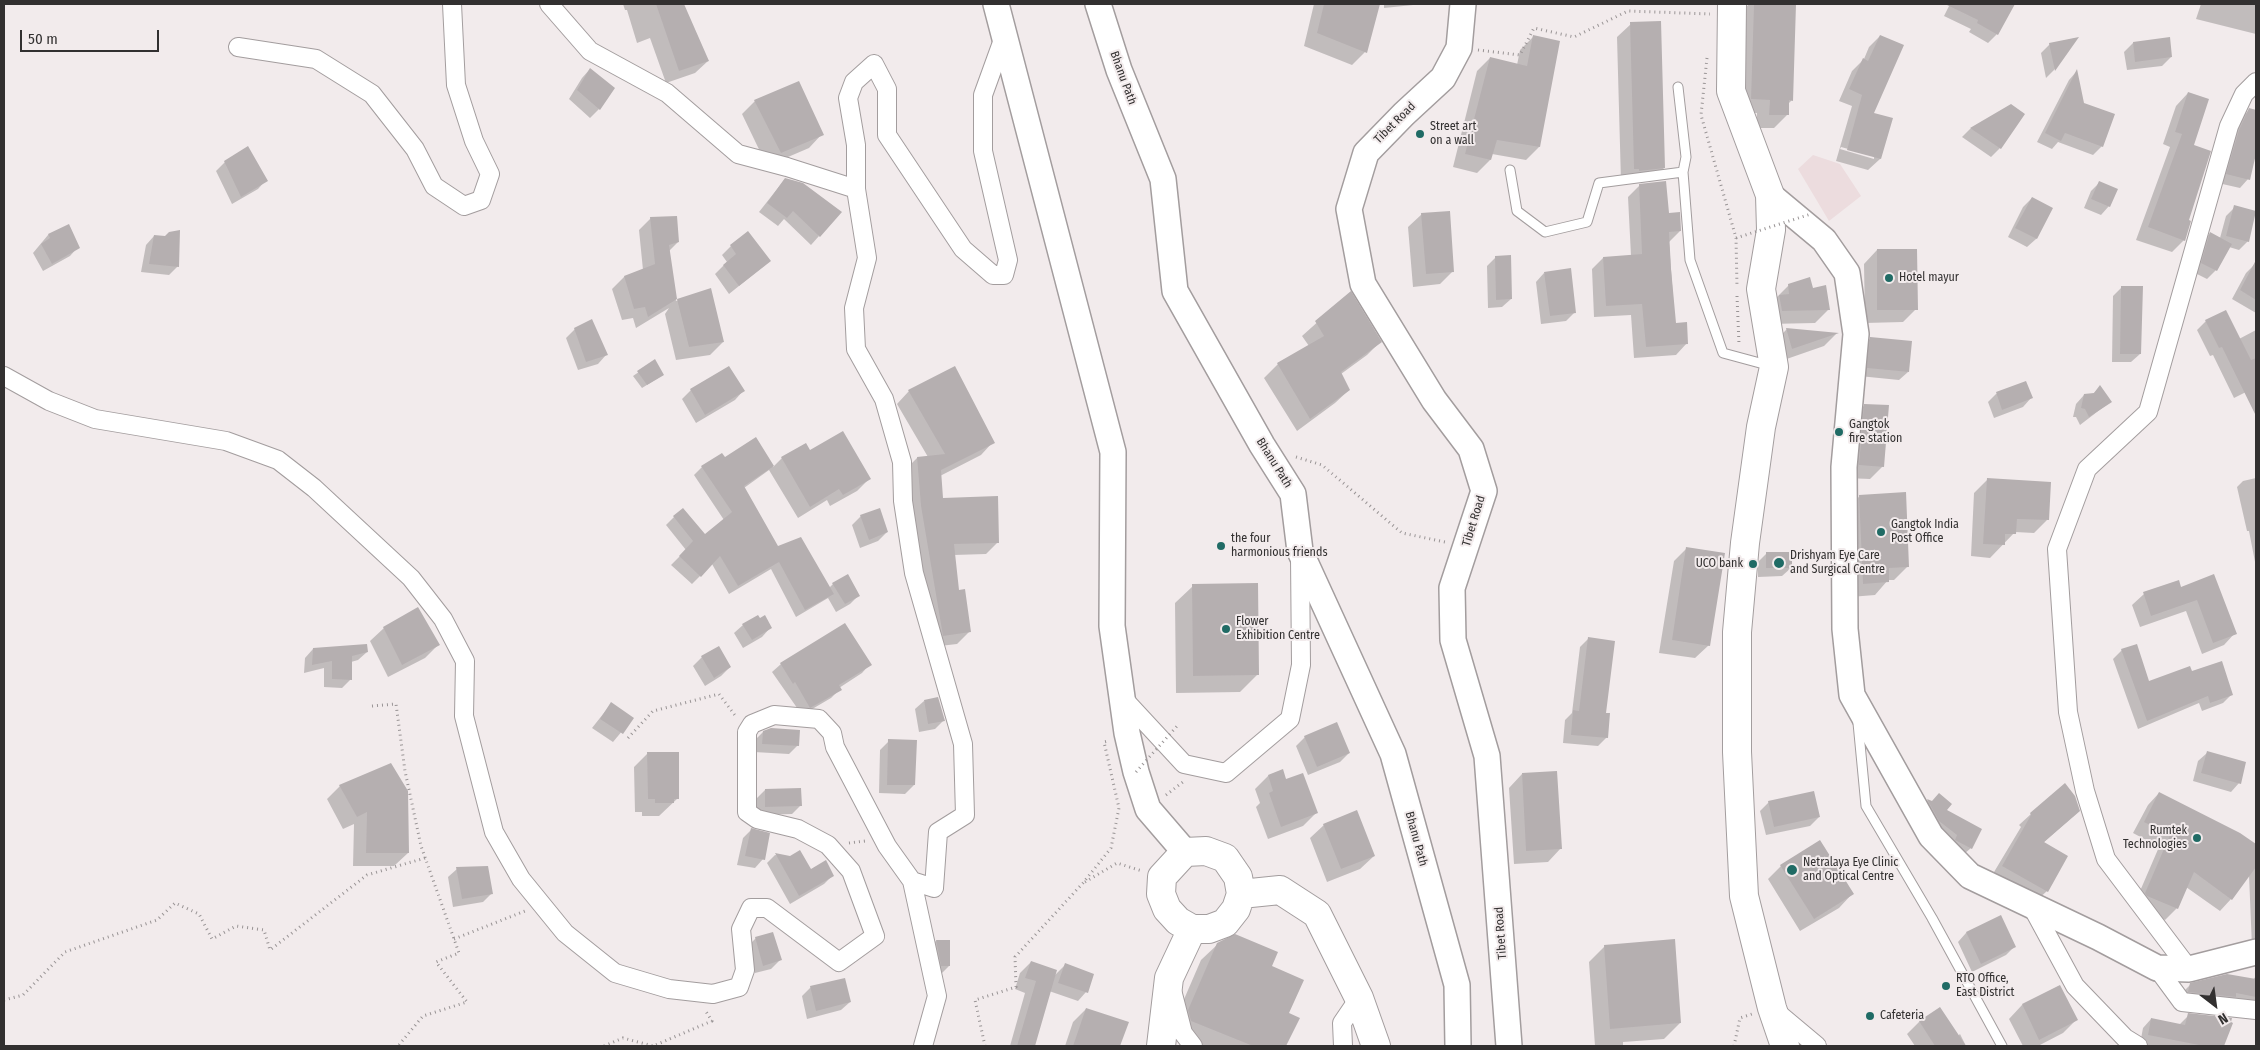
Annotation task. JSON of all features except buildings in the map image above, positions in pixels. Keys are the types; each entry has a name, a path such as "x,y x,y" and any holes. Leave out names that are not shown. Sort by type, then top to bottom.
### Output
{"main road":[{"path":"1720,9 1731,91 1770,195 1771,230 1761,289 1774,367 1761,427 1745,543 1737,632 1737,752 1744,896 1772,1008 1785,1046"},
{"path":"1206,851 1225,858 1238,877 1241,894 1236,909 1224,923 1208,929 1192,930 1167,909 1162,894 1162,877 1184,852 1206,851"},
{"path":"1241,894 1280,890 1317,914 1358,998 1376,1046"},
{"path":"1161,1046 1169,978 1192,930"}],"street":[{"path":"238,47 316,59 372,94 415,149 434,186 464,206 481,200 490,174 474,141 456,85 452,4"},
{"path":"549,4 590,51 667,93 738,154 856,189"},
{"path":"996,4 1113,452 1112,626 1127,733 1136,772 1148,809 1184,852"},
{"name":"Bhanu Path","path":"1098,4 1119,70 1163,179 1175,291 1262,445 1293,494 1300,551 1393,754 1457,985 1458,1046"},
{"name":"Tibet Road","path":"1463,4 1459,48 1443,78 1366,153 1349,209 1363,284 1434,400 1471,449 1484,491 1452,588 1454,640 1487,756 1509,1046"},
{"path":"912,881 934,888 938,832 965,814 964,744 914,573 903,502 902,462 884,399 856,350 854,308 867,258 856,189 856,145 848,98 854,82 874,64 887,89 887,135 963,249 993,275 1004,275 1008,260 983,151 983,95 1004,37"},
{"path":"2189,969 2106,858 2085,791 2068,712 2057,549 2087,469 2148,412 2229,126 2244,94 2256,82"},
{"path":"1770,195 1824,240 1847,273 1856,334 1844,467 1845,629 1852,695 1931,836 1970,876 2157,968 2189,969 2256,952"},
{"path":"4,376 49,401 95,419 226,441 278,460 314,488 411,578 443,619 465,661 464,716 494,832 522,879 565,933 615,973 669,989 713,994 740,987 746,970 741,929 751,908 767,908 840,962 875,936 851,871 828,845 798,829 757,819 747,812 747,732 752,724 774,714 818,719 832,733 836,746 886,846 912,881 937,996 923,1046"},
{"path":"1121,696 1184,764 1226,773 1290,719 1301,665 1300,551"},
{"path":"2031,905 2076,986 2131,1044"},
{"path":"2157,968 2182,1002 2256,1010"},
{"path":"1169,978 1183,1034 1193,1046"},
{"path":"1343,1046 1342,1023 1358,998"},
{"path":"1772,1008 1817,1046"}],"lane":[{"path":"1678,87 1686,157 1683,172 1690,260 1723,353 1774,367"},
{"path":"1510,170 1517,211 1545,232 1587,222 1599,183 1683,172"},
{"path":"1857,704 1866,806 1932,918 2002,1046"}],"path":[{"path":"1459,48 1520,55 1534,28 1574,37 1628,11 1720,9"},
{"path":"1710,23 1720,9"},
{"path":"1708,51 1701,115 1736,238 1739,357"},
{"path":"1736,238 1810,214"},
{"path":"1262,445 1322,466 1402,533 1447,542 1465,552"},
{"path":"628,738 653,711 719,694 747,732"},
{"path":"372,706 396,704 406,771 425,858 459,953 436,962 467,1002 423,1016 398,1046"},
{"path":"1136,772 1178,726"},
{"path":"985,1046 975,1000 1016,987 1015,957 1111,848 1119,808 1104,742 1127,733"},
{"path":"1148,809 1187,779 1184,764"},
{"path":"828,845 869,841 877,827"},
{"path":"4,1000 23,995 65,952 157,920 175,903 199,914 212,939 236,926 264,930 270,950 367,875 425,858"},
{"path":"1082,883 1117,863 1162,877"},
{"path":"454,939 542,904"},
{"path":"604,1046 623,1038 653,1046 712,1021 699,1002 713,994"},
{"path":"1734,1046 1740,1018 1772,1008"}],"shaded area":[{"path":"1813,155 1840,164 1861,196 1829,221 1798,169"}],"place":[{"name":"Street art on a wall","path":"1420,134"},
{"name":"Hotel mayur","path":"1889,278"},
{"name":"Gangtok fire station","path":"1839,432"},
{"name":"Gangtok India Post Office","path":"1881,532"},
{"name":"the four harmonious friends","path":"1221,546"},
{"name":"Drishyam Eye Care and Surgical Centre","path":"1779,563"},
{"name":"UCO bank","path":"1753,564"},
{"name":"Flower Exhibition Centre","path":"1226,629"},
{"name":"Rumtek Technologies","path":"2197,838"},
{"name":"Netralaya Eye Clinic and Optical Centre","path":"1792,870"},
{"name":"RTO Office, East District","path":"1946,986"},
{"name":"Cafeteria","path":"1870,1016"}]}
